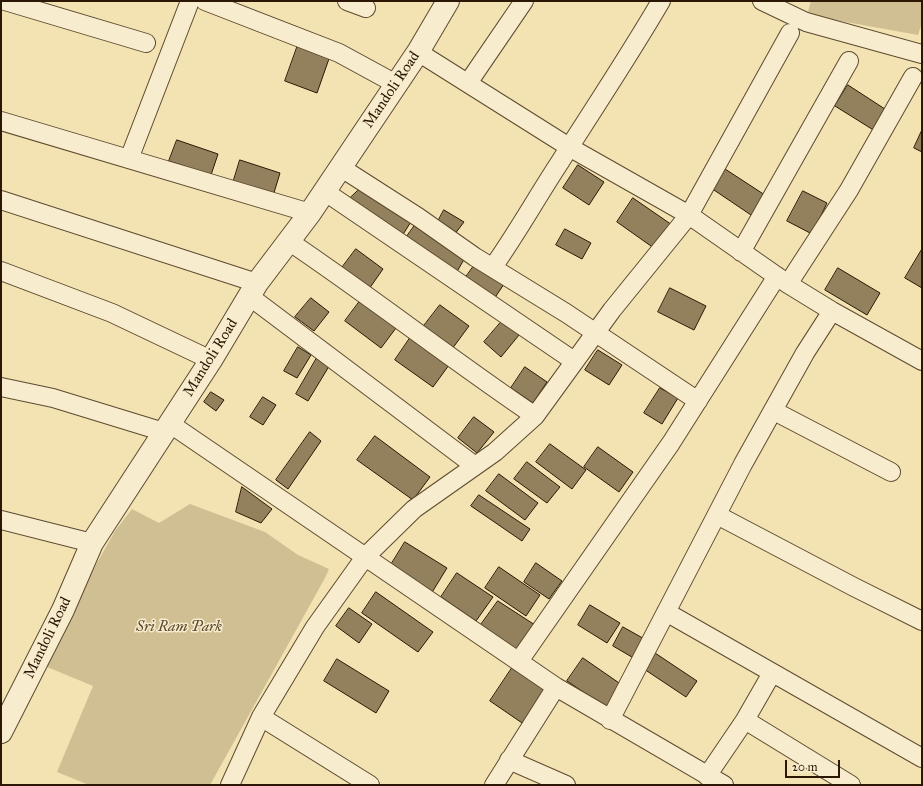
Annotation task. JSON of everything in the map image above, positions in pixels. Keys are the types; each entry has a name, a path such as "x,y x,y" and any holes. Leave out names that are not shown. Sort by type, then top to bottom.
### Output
{"street":[{"path":"5,1 146,43"},
{"path":"129,159 190,1"},
{"path":"205,1 339,53 396,84"},
{"path":"347,1 366,8"},
{"name":"Mandoli Road","path":"1,732 62,610 92,542 211,360 253,289 290,242 310,213 418,52 448,1"},
{"path":"468,83 524,1"},
{"path":"493,267 515,237 569,147 606,92 661,1"},
{"path":"762,1 806,22 922,54"},
{"path":"230,785 261,717 315,627 365,557 414,509 495,452 535,416 595,333 689,216 790,33"},
{"path":"418,52 569,147 689,216 782,280 832,311 922,361"},
{"path":"741,252 849,61"},
{"path":"519,662 671,443 698,400 782,280 849,190 913,77"},
{"path":"1,121 310,213"},
{"path":"340,167 698,400"},
{"path":"324,191 574,362"},
{"path":"1,200 253,289 475,466"},
{"path":"290,242 373,299 476,376 535,416"},
{"path":"1,271 112,313 211,360"},
{"path":"610,720 743,464 832,311"},
{"path":"1,387 53,398 167,427 365,557 556,687 610,720 724,785"},
{"path":"774,411 891,472"},
{"path":"717,515 922,621"},
{"path":"1,520 92,542"},
{"path":"666,612 922,758"},
{"path":"707,776 745,720 772,673"},
{"path":"494,785 556,687"},
{"path":"261,717 370,785"},
{"path":"745,720 851,785"},
{"path":"510,760 566,785"}],"green space":[{"path":"811,1 922,1 922,23 918,35 807,15"},
{"name":"Sri Ram Park","path":"190,504 265,532 298,555 329,569 325,578 210,785 89,785 57,772 93,686 40,664 115,531 132,509 159,523"}],"building":[{"path":"299,42 331,53 317,93 285,81"},
{"path":"848,85 888,111 875,131 835,106"},
{"path":"922,130 922,152 914,148"},
{"path":"177,140 218,154 211,175 169,161"},
{"path":"240,160 280,173 273,196 233,183"},
{"path":"578,165 604,182 589,205 563,188"},
{"path":"722,167 768,197 754,217 708,186"},
{"path":"363,186 414,217 402,236 347,201"},
{"path":"803,191 827,203 812,234 787,221"},
{"path":"633,198 675,227 658,251 617,222"},
{"path":"444,210 464,222 451,239 435,227"},
{"path":"418,221 466,256 455,275 405,239"},
{"path":"565,229 591,243 582,259 556,245"},
{"path":"356,249 383,269 369,289 341,269"},
{"path":"922,249 922,288 905,278"},
{"path":"476,263 506,281 492,302 463,281"},
{"path":"838,268 880,293 867,315 825,290"},
{"path":"670,288 706,306 694,330 658,312"},
{"path":"311,298 329,312 314,331 295,317"},
{"path":"360,301 396,328 381,348 345,321"},
{"path":"440,305 469,326 452,349 423,327"},
{"path":"502,321 519,335 501,357 484,342"},
{"path":"410,338 449,365 433,387 395,360"},
{"path":"298,347 311,355 297,378 284,371"},
{"path":"598,350 622,365 609,385 585,370"},
{"path":"318,356 331,363 308,401 296,394"},
{"path":"525,367 547,382 533,403 511,388"},
{"path":"660,388 678,398 662,424 644,413"},
{"path":"211,392 224,400 216,411 204,402"},
{"path":"263,397 276,405 263,425 250,417"},
{"path":"474,417 494,432 477,453 458,438"},
{"path":"310,432 321,441 288,489 276,480"},
{"path":"375,436 430,477 413,500 357,460"},
{"path":"550,444 586,470 572,489 536,462"},
{"path":"598,447 633,472 619,492 584,467"},
{"path":"527,462 560,487 547,503 514,479"},
{"path":"499,474 538,503 525,520 486,491"},
{"path":"242,487 272,509 261,523 236,512"},
{"path":"479,495 530,529 522,541 471,506"},
{"path":"405,542 447,568 431,594 389,568"},
{"path":"536,563 562,581 549,599 524,582"},
{"path":"499,567 540,595 526,616 485,588"},
{"path":"457,573 493,597 476,621 441,597"},
{"path":"376,592 433,632 418,652 362,613"},
{"path":"498,601 535,625 517,651 480,626"},
{"path":"590,605 620,623 607,643 578,625"},
{"path":"349,608 372,624 359,643 336,626"},
{"path":"623,627 648,641 637,660 613,646"},
{"path":"655,653 697,681 686,697 644,669"},
{"path":"583,658 622,685 607,708 567,681"},
{"path":"337,659 389,691 376,713 324,681"},
{"path":"512,668 550,693 528,727 490,701"}]}
